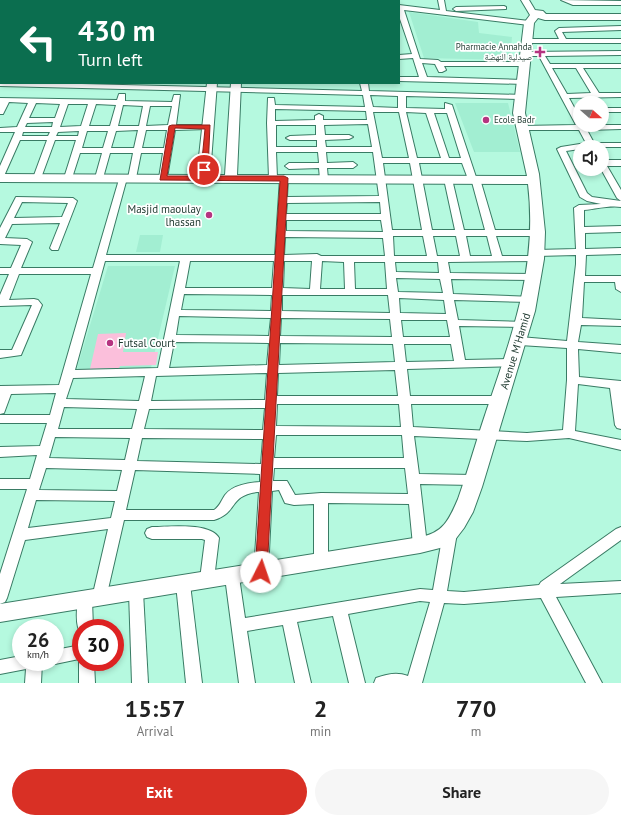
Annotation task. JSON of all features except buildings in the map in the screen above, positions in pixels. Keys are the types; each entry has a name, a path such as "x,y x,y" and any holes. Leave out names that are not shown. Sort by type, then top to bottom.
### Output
{"street":[{"path":"49,0 94,0"},
{"path":"441,0 443,11"},
{"path":"500,0 511,21"},
{"path":"525,0 535,17"},
{"path":"531,0 536,10 535,17"},
{"path":"564,0 573,3 621,3"},
{"path":"424,80 400,7 443,11 511,21 535,17 621,13"},
{"path":"443,11 504,8"},
{"path":"535,17 621,16"},
{"name":"Avenue M'Hamid","path":"414,683 439,595 450,533 464,508 487,435 513,363 524,324 534,277 538,234 538,211 520,113 522,82 530,54 535,17"},
{"path":"564,41 558,31 560,30 621,28"},
{"path":"400,33 408,33"},
{"path":"530,54 564,41 621,41"},
{"path":"440,64 530,54 621,53"},
{"path":"530,54 547,66 564,96 573,107"},
{"path":"400,57 436,61 440,64 446,80"},
{"path":"547,66 621,66"},
{"path":"578,66 596,95"},
{"path":"400,79 522,82"},
{"path":"468,81 474,96"},
{"path":"0,84 236,86 366,93 521,97"},
{"path":"364,84 382,179 389,234 398,340 402,366 414,499 420,545"},
{"path":"99,178 108,151 125,85"},
{"path":"163,178 179,85"},
{"path":"203,178 212,86"},
{"path":"231,178 236,86"},
{"path":"261,572 283,200 272,150 271,87"},
{"path":"402,93 402,110 418,179 427,233 444,276 460,364"},
{"path":"444,95 465,160 474,179 498,259"},
{"path":"564,96 621,95"},
{"path":"0,112 3,100 176,104"},
{"path":"32,101 0,177 533,180"},
{"path":"37,178 64,101"},
{"path":"68,178 93,102"},
{"path":"0,598 34,490 100,258 127,178 139,150 147,103"},
{"path":"272,107 450,111"},
{"path":"318,108 324,179"},
{"path":"429,110 446,160"},
{"path":"609,110 621,110"},
{"path":"24,121 57,120"},
{"path":"272,123 371,122"},
{"path":"0,130 172,126 208,127"},
{"path":"609,127 621,127"},
{"path":"522,128 573,128"},
{"path":"290,138 349,137"},
{"path":"16,138 82,138"},
{"path":"609,145 621,145"},
{"path":"573,147 561,149 561,152 583,196 590,199 616,204"},
{"path":"272,150 377,149"},
{"path":"78,151 168,150"},
{"path":"379,161 465,160"},
{"path":"609,164 621,163"},
{"path":"289,166 353,165"},
{"path":"609,176 621,198"},
{"path":"448,179 459,233 466,258"},
{"path":"0,354 17,352 37,305 34,302 1,303 27,242 0,240 19,199 73,201 55,248"},
{"path":"283,200 384,200"},
{"path":"569,434 573,380 572,345 580,279 580,207 616,204"},
{"path":"282,217 386,217"},
{"path":"8,221 65,220"},
{"path":"579,230 621,230"},
{"path":"281,234 538,234"},
{"path":"100,258 186,257 231,259 280,257 498,259 580,252 621,251"},
{"path":"87,619 92,599 118,519 143,405 169,338 186,257"},
{"path":"315,291 317,258"},
{"path":"349,258 350,292"},
{"path":"0,271 97,271"},
{"path":"392,275 534,277"},
{"path":"580,279 620,283"},
{"path":"178,291 315,291 530,299"},
{"path":"174,313 396,317 524,324"},
{"path":"576,321 621,323"},
{"path":"169,338 456,341"},
{"path":"520,340 621,350"},
{"path":"68,374 513,363"},
{"path":"573,380 618,385 621,425"},
{"path":"0,410 3,390 63,389"},
{"path":"59,403 143,405 405,399 500,400"},
{"path":"0,419 54,419"},
{"path":"50,433 137,434 408,431 527,437 569,434 621,444"},
{"path":"0,452 45,450"},
{"path":"41,463 268,466 411,463"},
{"path":"413,479 473,480"},
{"path":"0,484 34,490 123,496"},
{"path":"19,535 118,519 214,515 225,510 235,492 267,486 285,486 288,496 294,500 321,498 414,499"},
{"path":"321,498 321,563"},
{"path":"152,533 205,533 212,538 207,580"},
{"path":"0,613 321,563 420,545 440,540 450,533"},
{"path":"594,683 545,591 546,586 621,533"},
{"path":"232,577 247,683"},
{"path":"183,584 194,683"},
{"path":"239,626 420,595 439,595 464,598 545,591 621,587"},
{"path":"136,592 140,683"},
{"path":"339,609 357,683"},
{"path":"289,618 303,683"},
{"path":"0,667 12,665"},
{"path":"33,683 34,671"},
{"path":"86,671 87,683"},
{"path":"382,683 398,680 408,683"}],"shaded area":[{"path":"409,12 478,22 479,33 512,37 510,60 424,58"},
{"path":"455,103 508,103 520,152 474,152"},
{"path":"140,235 163,235 160,252 136,252"},
{"path":"108,266 175,266 150,372 82,372 77,368"},
{"name":"Futsal Court","path":"126,333 123,352 158,352 156,365 90,369 98,334"}],"place":[{"name":"Pharmacie Annahda صيدلية النهضة","path":"540,52"},
{"name":"Ecole Badr","path":"486,120"},
{"name":"Masjid maoulay lhassan","path":"209,215"},
{"name":"Futsal Court","path":"110,343"}],"route":[{"path":"204,170 208,127 172,126 163,178 284,178 261,572"}]}
